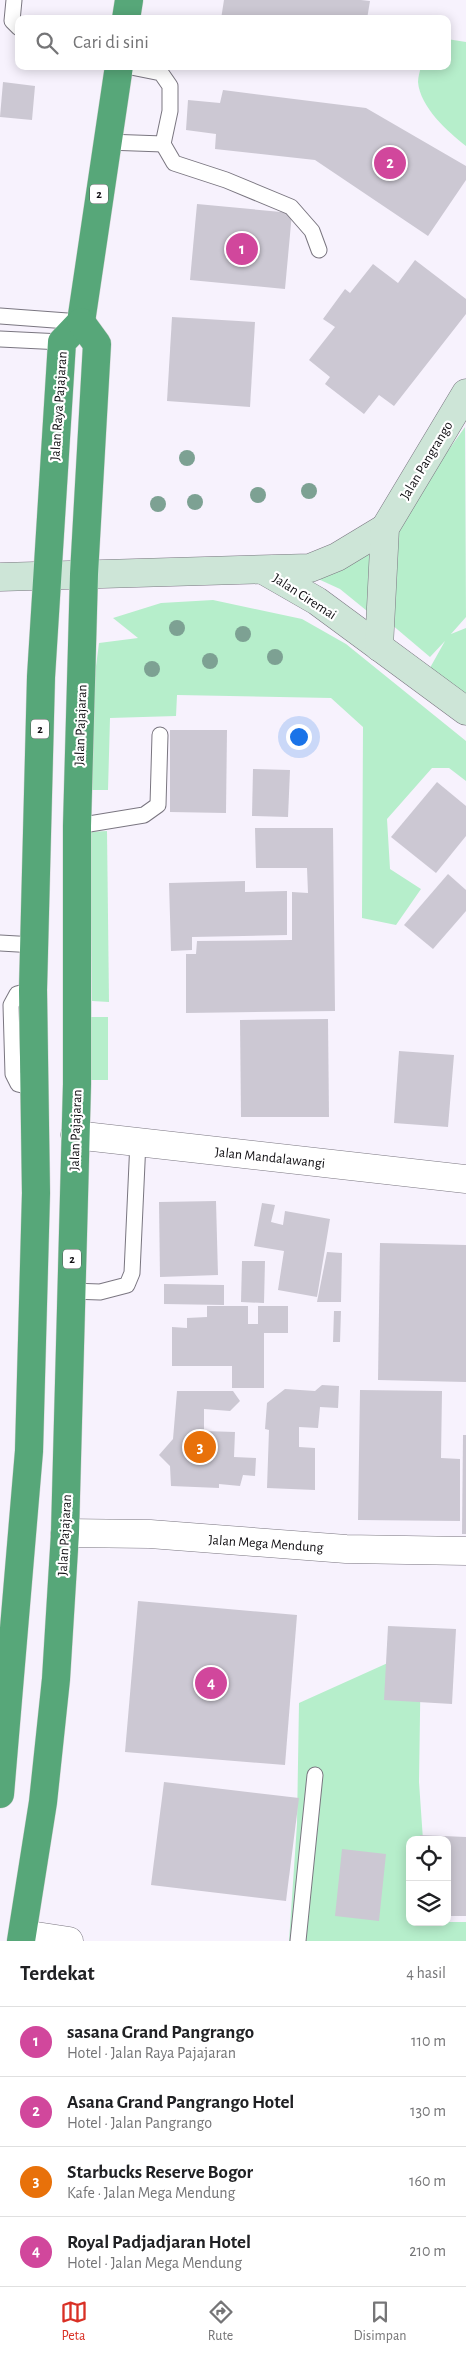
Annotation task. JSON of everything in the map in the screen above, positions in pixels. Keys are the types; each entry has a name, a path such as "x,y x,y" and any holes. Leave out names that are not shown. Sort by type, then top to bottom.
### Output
{"highway":[{"path":"127,15 129,0"},
{"name":"2","path":"81,322 117,70"},
{"name":"Jalan Raya Pajajaran","path":"46,576 62,342 81,322"},
{"name":"Jalan Pajajaran","path":"22,1937 43,1802 56,1679 65,1533 75,1135 77,826 84,574 97,344 81,322"},
{"name":"2","path":"0,1792 4,1710 29,1451 36,1193 33,990 41,677 46,576"}],"street":[{"name":"Jalan Pangrango","path":"264,570 310,568 337,557 385,528 465,395"},
{"name":"Jalan Pangrango","path":"379,647 385,528"},
{"name":"Jalan Ciremai","path":"0,577 264,570 317,601 466,712"},
{"name":"Jalan Mandalawangi","path":"75,1135 466,1179"},
{"name":"Jalan Mega Mendung","path":"65,1533 150,1534 346,1549 466,1551"},
{"path":"22,1937 69,1941"}],"lane":[{"path":"14,0 12,21 15,24"},
{"path":"0,27 15,29"},
{"path":"146,70 161,73 170,86 170,111 163,144 174,163 226,180 290,207 312,231 319,250"},
{"path":"107,142 163,144"},
{"path":"0,316 81,322"},
{"path":"0,338 62,342"},
{"path":"77,826 144,815 158,805 160,735"},
{"path":"0,943 35,945"},
{"path":"71,1291 100,1292 127,1285 132,1273 138,1142"},
{"path":"298,1941 315,1775"}],"green space":[{"path":"451,40 466,42 466,146 451,134 429,110 420,91 420,70 451,70"},
{"path":"465,427 466,617 451,634 466,628 466,716 426,675 445,641 430,657 391,624 396,523"},
{"path":"378,545 372,615 340,589 305,573"},
{"path":"213,600 302,619 346,644 466,741 466,781 449,768 432,768 387,819 390,869 421,889 396,925 362,918 363,727 331,698 177,695 176,716 110,718 108,790 80,790 99,643 138,638 113,618 161,603"},
{"path":"107,831 109,1002 92,1001 90,832"},
{"path":"90,1017 108,1017 108,1080 90,1080"},
{"path":"421,1648 419,1782 423,1836 406,1836 406,1926 451,1926 451,1922 466,1922 466,1941 289,1941 297,1824 299,1703"}],"building":[{"path":"224,0 370,1 368,15 222,15"},
{"path":"3,82 35,86 32,120 0,117"},
{"path":"223,90 366,108 466,166 466,180 428,236 315,160 215,149 216,134 186,130 188,100 220,103"},
{"path":"197,204 292,213 285,289 190,280"},
{"path":"415,260 466,299 466,314 394,406 379,395 364,414 325,384 330,377 309,360 335,327 323,319 345,289 350,293 373,264 398,283"},
{"path":"172,317 255,322 250,407 167,401"},
{"path":"170,730 227,730 226,813 170,812"},
{"path":"253,769 290,770 288,817 252,816"},
{"path":"437,782 466,806 466,836 436,873 391,837"},
{"path":"255,828 333,828 335,1011 186,1013 186,954 196,954 197,941 292,940 292,892 308,893 307,868 256,868"},
{"path":"448,874 466,890 466,911 433,949 404,925"},
{"path":"245,881 245,892 287,891 287,935 192,937 192,950 171,951 169,883"},
{"path":"328,1019 329,1117 241,1117 240,1020"},
{"path":"399,1051 454,1055 448,1127 394,1123"},
{"path":"216,1201 218,1275 160,1277 159,1202"},
{"path":"262,1203 275,1205 271,1222 283,1225 285,1211 330,1219 317,1297 278,1290 284,1251 254,1246"},
{"path":"380,1243 466,1245 466,1382 378,1380"},
{"path":"327,1252 342,1253 341,1302 317,1302"},
{"path":"242,1261 265,1261 264,1303 241,1302"},
{"path":"164,1284 224,1285 224,1305 164,1304"},
{"path":"207,1306 248,1306 248,1324 258,1324 258,1306 288,1306 288,1333 264,1333 264,1388 232,1388 232,1366 172,1366 172,1327 187,1328 187,1318 207,1317"},
{"path":"334,1311 341,1311 340,1342 333,1342"},
{"path":"322,1385 339,1386 338,1408 320,1407 318,1428 299,1427 299,1447 315,1448 315,1490 267,1488 269,1430 265,1429 267,1403 285,1389 315,1391"},
{"path":"360,1390 442,1391 441,1458 460,1459 460,1521 358,1520"},
{"path":"177,1391 233,1391 240,1401 230,1411 204,1409 204,1431 235,1432 234,1457 256,1458 255,1476 243,1475 240,1486 219,1484 219,1488 171,1486 170,1466 159,1455 173,1439"},
{"path":"463,1435 466,1435 466,1534 462,1534"},
{"path":"138,1601 297,1615 285,1765 125,1752"},
{"path":"388,1626 456,1629 452,1704 384,1700"},
{"path":"164,1782 299,1798 286,1901 151,1885"},
{"path":"451,1836 466,1837 466,1916 451,1916"},
{"path":"342,1849 386,1854 379,1921 335,1916"}],"place":[{"name":"Asana Grand Pangrango Hotel","path":"390,163"},
{"name":"sasana Grand Pangrango","path":"242,249"},
{"name":"Starbucks Reserve Bogor","path":"200,1447"},
{"name":"Royal Padjadjaran Hotel","path":"211,1683"}]}
